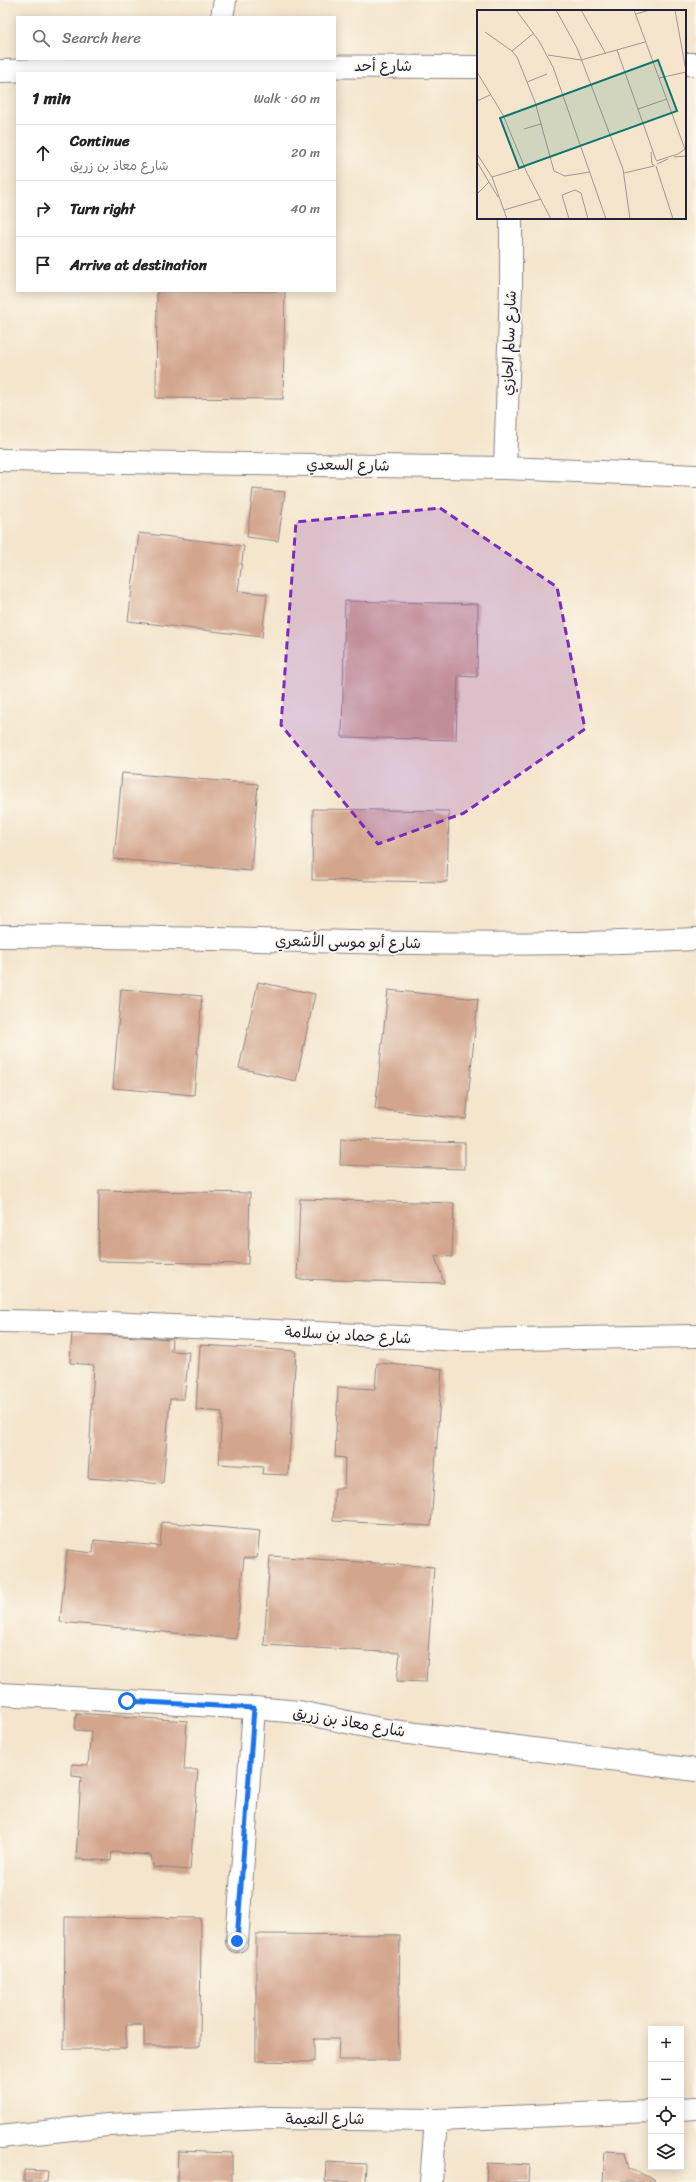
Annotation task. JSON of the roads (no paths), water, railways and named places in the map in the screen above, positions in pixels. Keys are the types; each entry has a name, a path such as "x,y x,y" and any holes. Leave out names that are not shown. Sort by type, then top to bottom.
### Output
{"street":[{"path":"222,16 225,0"},
{"name":"شارع أحد","path":"0,71 216,62 477,67"},
{"name":"شارع سالم الجازي","path":"505,468 511,286 511,219"},
{"name":"شارع السعدي","path":"0,460 505,468 696,476"},
{"name":"شارع أبو موسى الأشعري","path":"0,936 97,936 489,944 696,939"},
{"name":"شارع حماد بن سلامة","path":"0,1321 110,1323 462,1340 696,1336"},
{"name":"شارع معاذ بن زريق","path":"0,1694 254,1708 299,1712 385,1730 696,1770"},
{"path":"237,1941 254,1708"},
{"path":"684,2109 696,2108"},
{"name":"شارع النعيمة","path":"0,2137 107,2125 250,2119 436,2120 648,2111"},
{"path":"431,2182 436,2120"}]}
